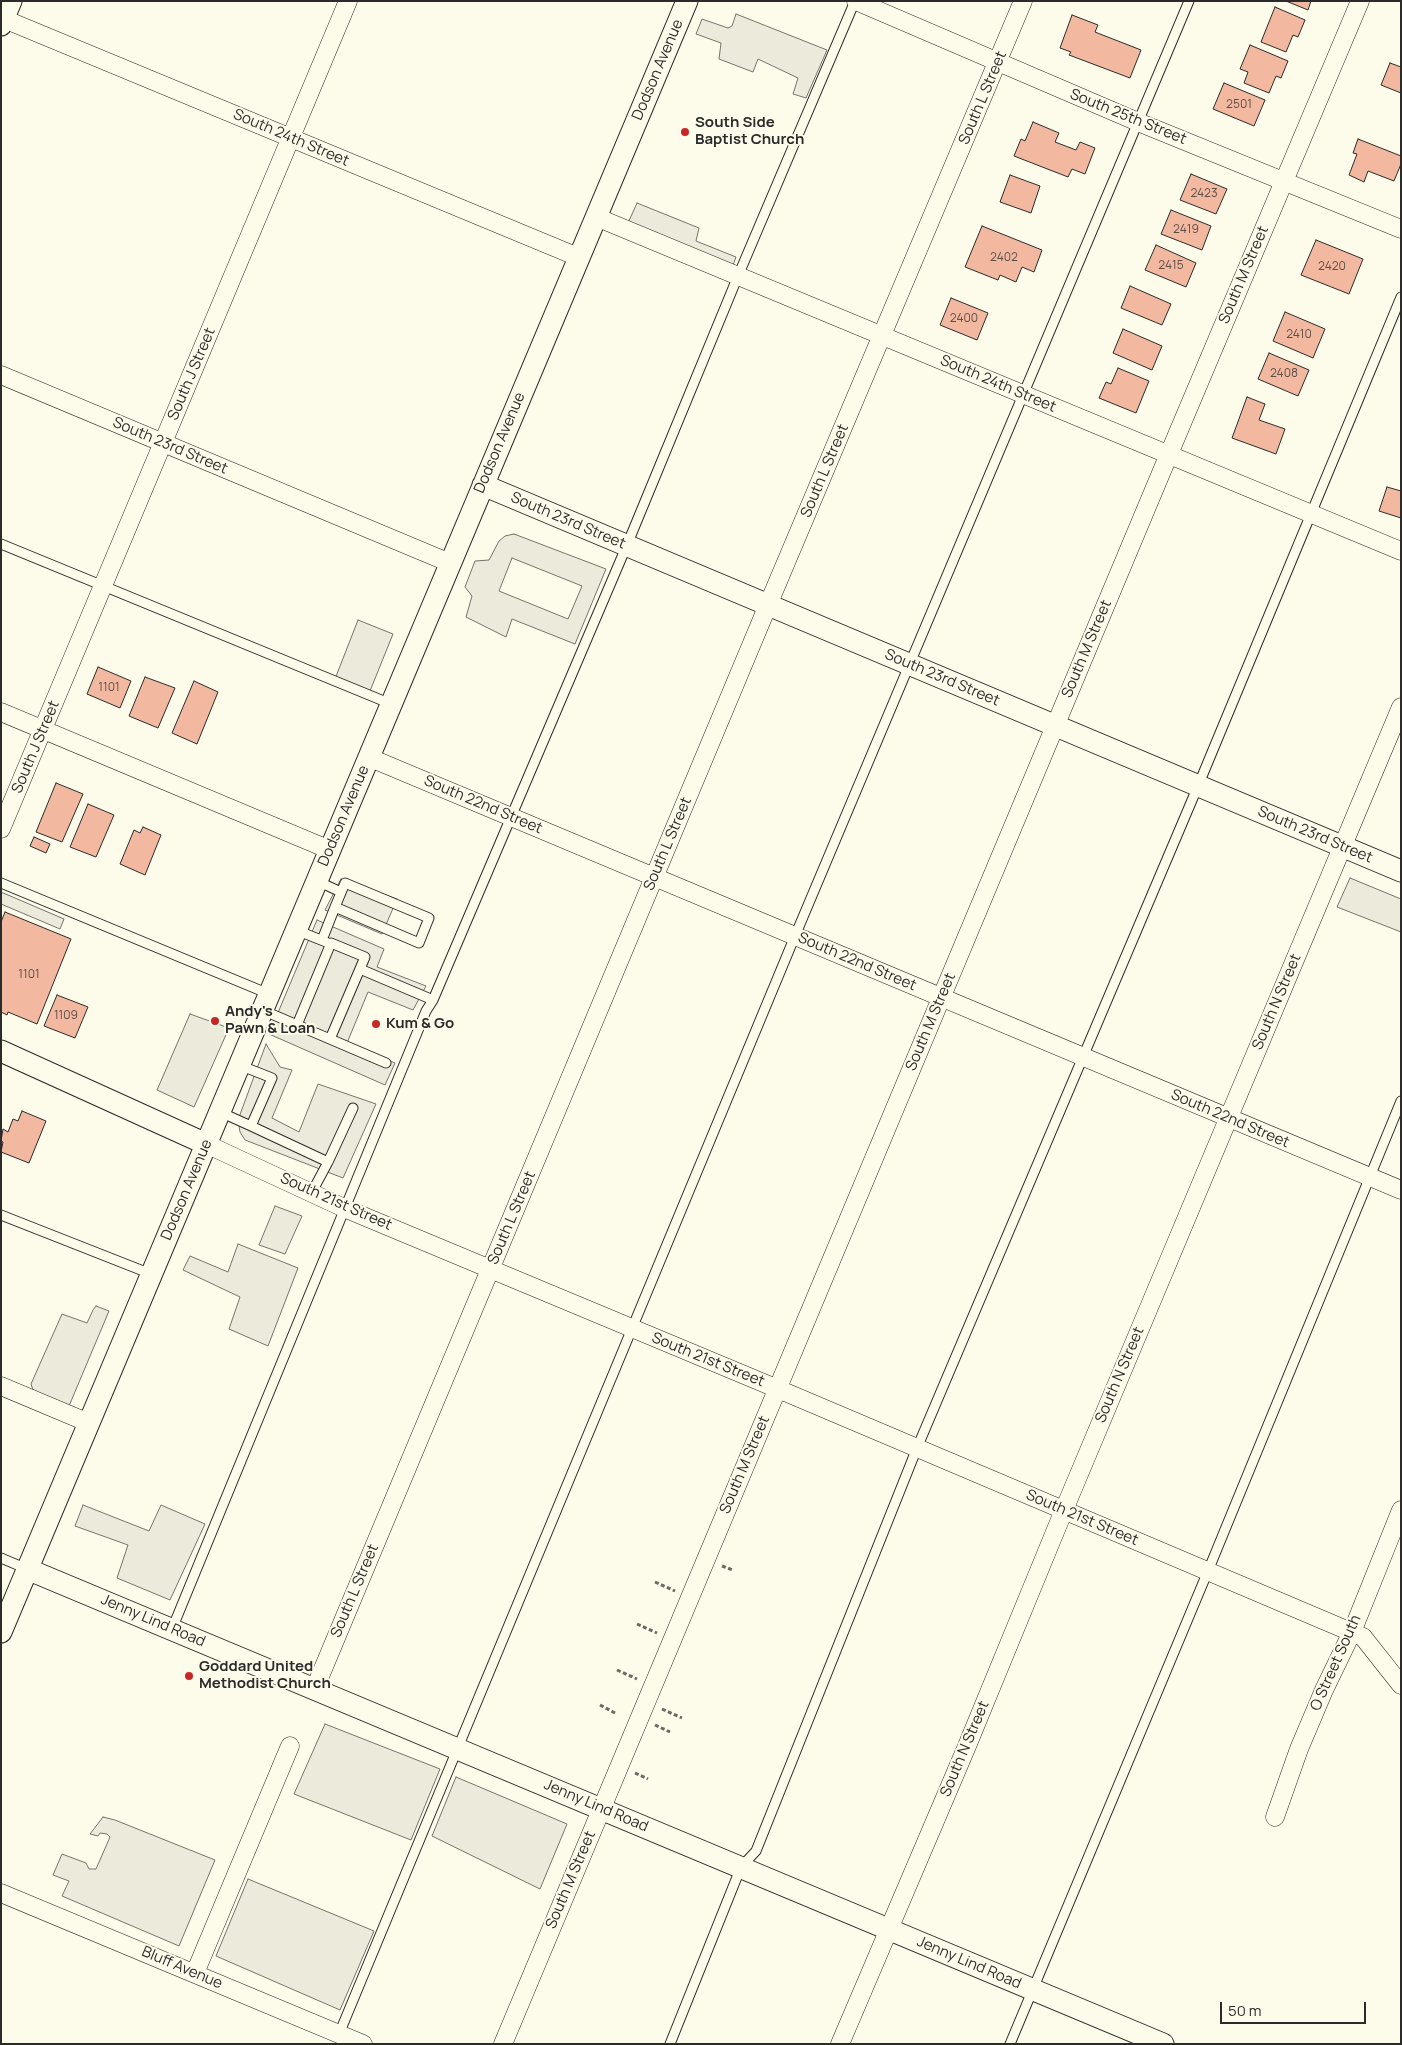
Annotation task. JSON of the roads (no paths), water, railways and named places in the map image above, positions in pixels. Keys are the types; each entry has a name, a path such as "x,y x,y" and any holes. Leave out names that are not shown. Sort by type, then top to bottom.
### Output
{"street":[{"name":"South J Street","path":"1,829 348,1"},
{"name":"Dodson Avenue","path":"1,1632 687,1"},
{"name":"South 25th Street","path":"856,1 1138,122 1401,230"},
{"name":"South L Street","path":"315,1688 768,604 1024,1"},
{"name":"South M Street","path":"503,2044 1168,454 1360,1"},
{"name":"South 24th Street","path":"5,15 291,138 578,257"},
{"name":"South 24th Street","path":"596,217 1401,551"},
{"name":"South 23rd Street","path":"1,375 450,562"},
{"name":"South 23rd Street","path":"483,485 1401,871"},
{"name":"South N Street","path":"840,2044 967,1746 1401,707"},
{"path":"1,712 330,850"},
{"name":"South 22nd Street","path":"368,757 1401,1190"},
{"name":"South 21st Street","path":"1,1051 344,1208 778,1388 1352,1632 1363,1637 1401,1685"},
{"path":"1,1386 89,1422"},
{"name":"O Street South","path":"1276,1817 1299,1749 1324,1690 1352,1632 1401,1510"},
{"name":"Jenny Lind Road","path":"28,1569 1163,2044"},
{"path":"195,1973 290,1746"},
{"name":"Bluff Avenue","path":"1,1893 363,2044"}],"lane":[{"path":"172,1629 426,1011 433,1000 627,545 738,276 856,1"},
{"path":"339,2034 795,936 1189,1"},
{"path":"670,2044 741,1867 756,1850 917,1448 1198,786 1401,297"},
{"path":"1,544 391,704"},
{"path":"317,881 342,892"},
{"path":"1,882 266,1002 297,1025 386,1062"},
{"path":"297,1025 326,942 334,907 345,883 429,918 419,943 334,907"},
{"path":"296,930 365,957 330,1039"},
{"path":"360,969 433,1000"},
{"path":"239,1065 272,1078 251,1126"},
{"path":"1010,2044 1208,1571 1368,1177 1401,1101"},
{"path":"312,1192 353,1108"},
{"path":"219,1112 328,1162"},
{"path":"1,1215 151,1274"},
{"path":"1,1558 28,1569"}],"place":[{"name":"South Side Baptist Church","path":"685,132"},
{"name":"Andy's Pawn & Loan","path":"215,1021"},
{"name":"Kum & Go","path":"376,1024"},
{"name":"Goddard United Methodist Church","path":"189,1676"}]}
